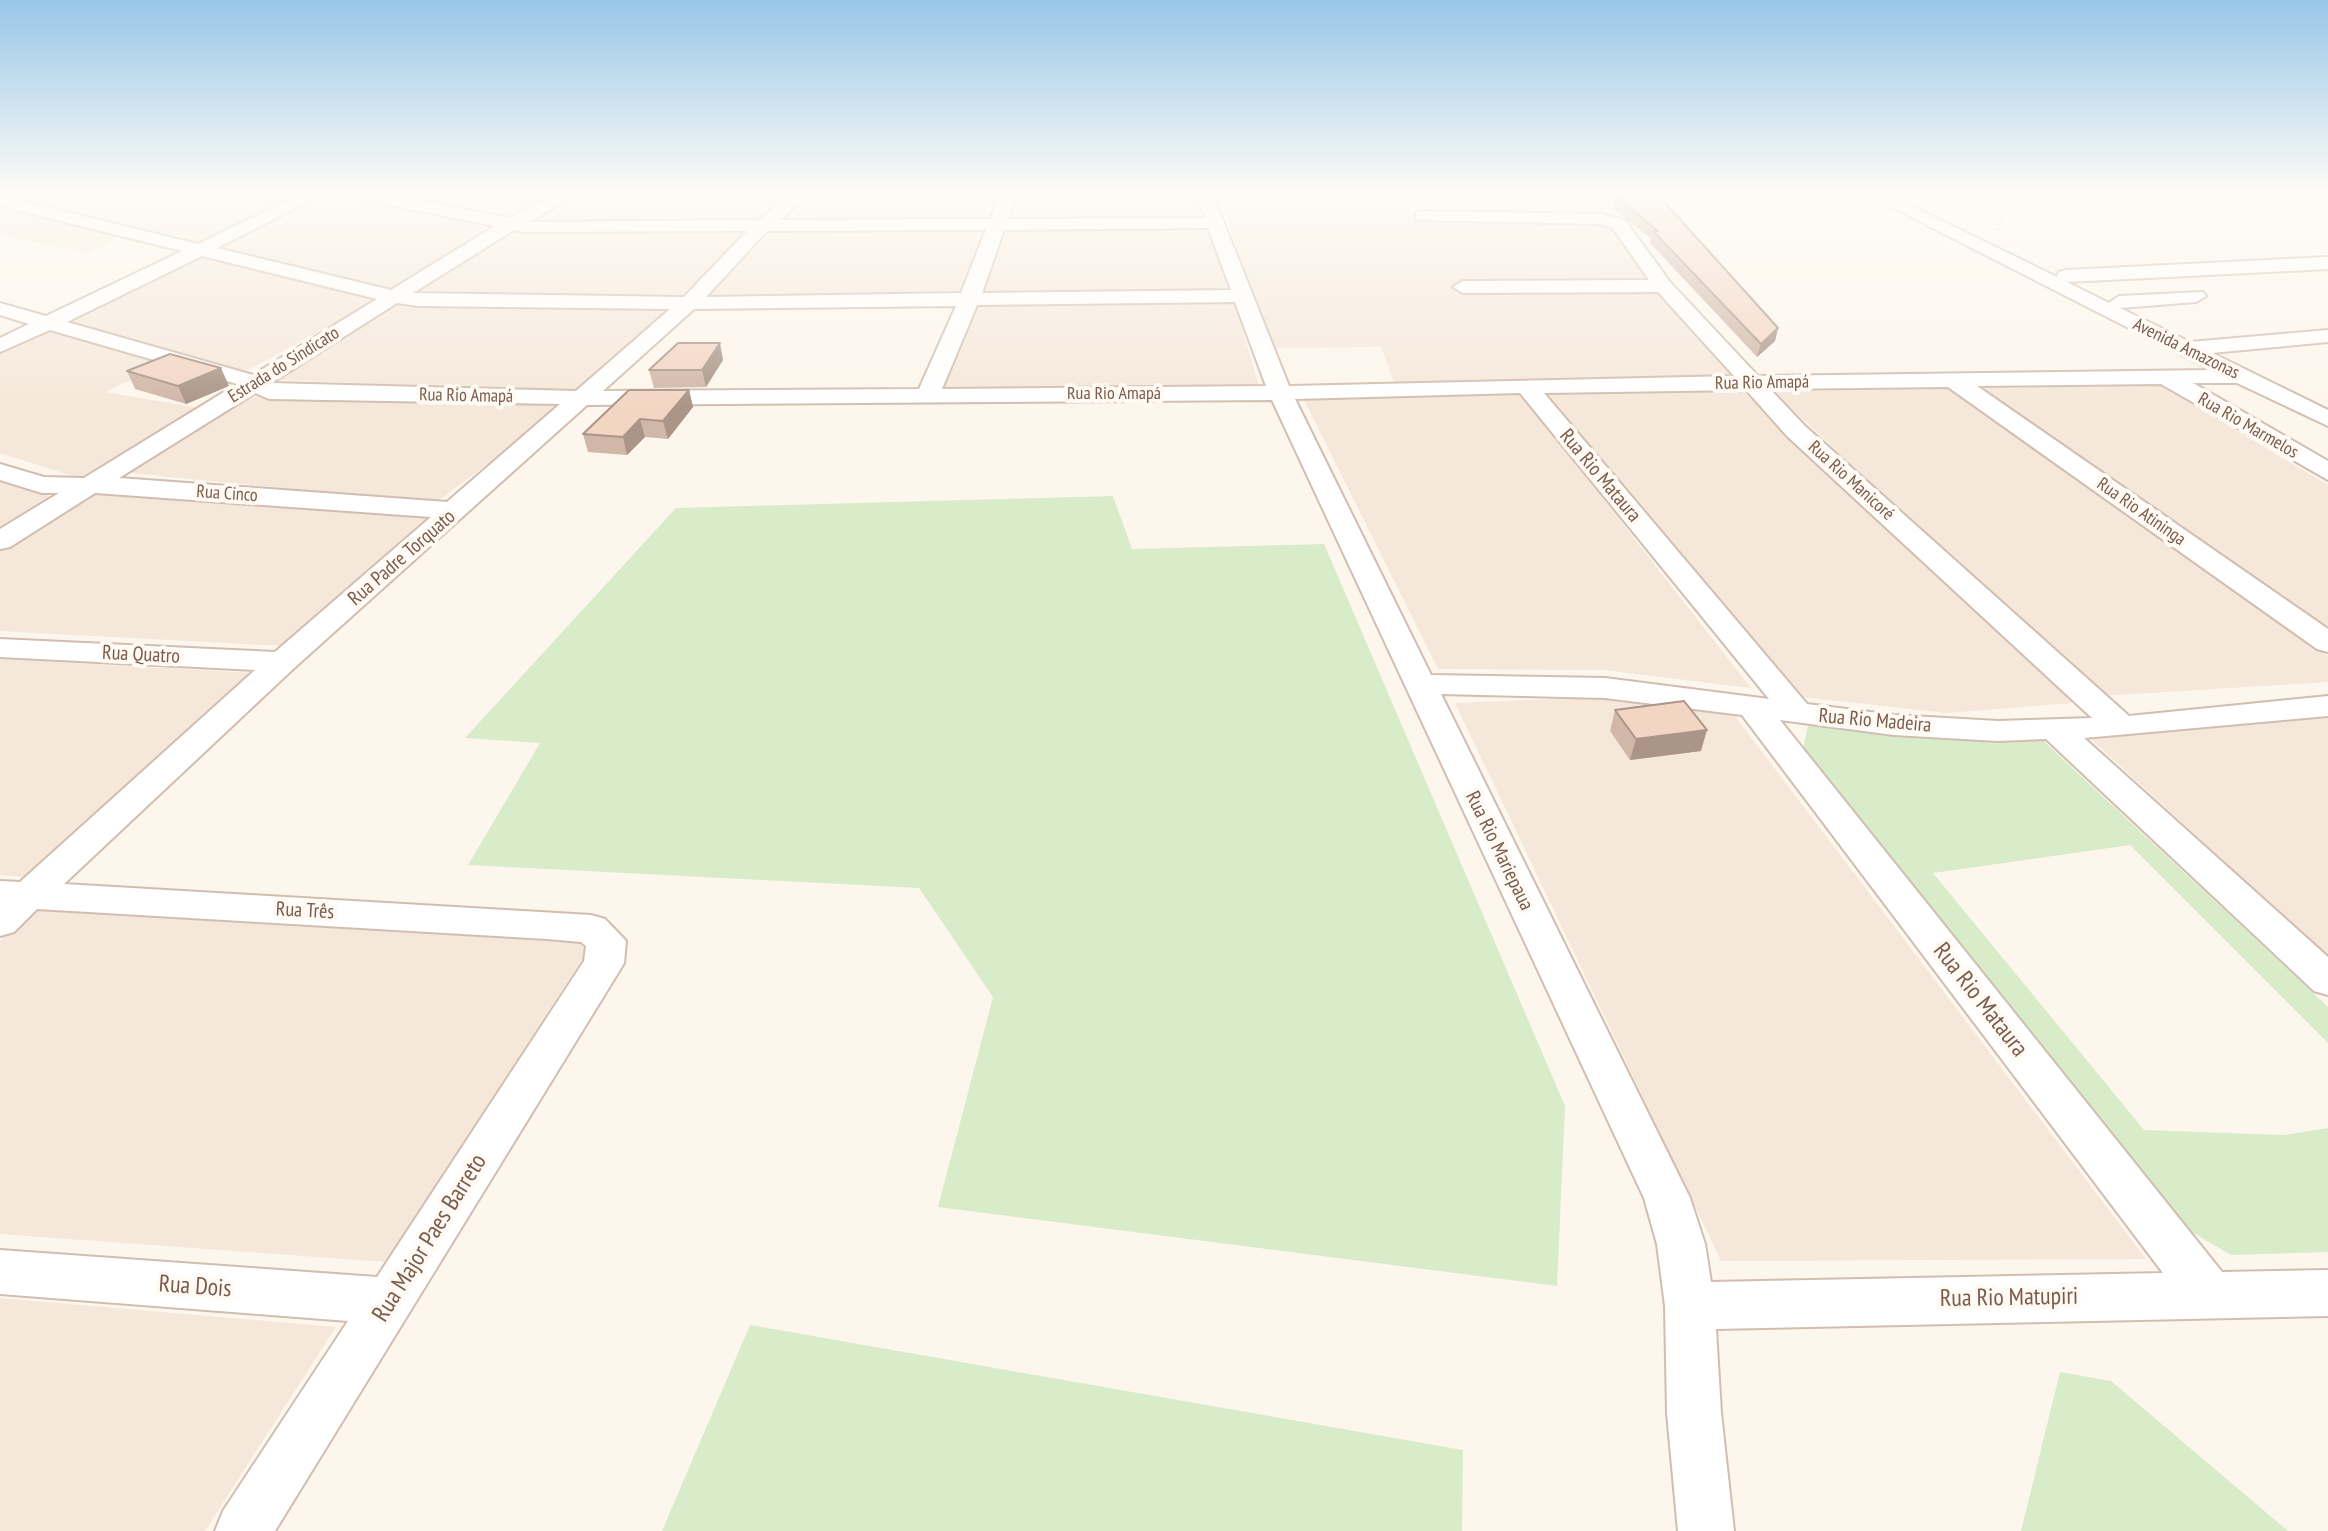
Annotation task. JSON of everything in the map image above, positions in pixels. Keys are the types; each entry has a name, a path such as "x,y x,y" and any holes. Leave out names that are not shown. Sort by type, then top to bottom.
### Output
{"street":[{"path":"0,346 166,264"},
{"path":"260,264 394,297 465,302 689,303 1240,296"},
{"name":"Estrada do Sindicato","path":"0,541 446,264"},
{"name":"Rua Padre Torquato","path":"0,922 15,895 456,511 689,303 726,264"},
{"path":"928,395 983,264"},
{"name":"Rua Rio Mariepaua","path":"1229,264 1280,393 1423,684 1440,730 1667,1198 1681,1244 1690,1306 1694,1413 1706,1531"},
{"name":"Rua Rio Manicoré","path":"1648,264 1663,286 1796,431 2121,727"},
{"name":"Avenida Amazonas","path":"2016,264 2328,419"},
{"name":"Avenida Amazonas","path":"2042,264 2328,403"},
{"path":"2066,276 2299,264"},
{"path":"1463,287 1663,286"},
{"path":"2119,302 2196,296"},
{"name":"Rua Rio Amapá","path":"0,309 254,382 269,392 583,398 1280,393 1526,386 2241,376"},
{"path":"2186,349 2328,336"},
{"name":"Rua Rio Marmelos","path":"2168,379 2328,472"},
{"name":"Rua Rio Atininga","path":"1954,381 2328,643"},
{"name":"Rua Rio Mataura","path":"1526,386 1797,713"},
{"name":"Rua Cinco","path":"0,472 42,485 130,486 456,511"},
{"name":"Rua Quatro","path":"0,648 282,662"},
{"name":"Rua Rio Madeira","path":"1423,684 1605,688 1894,725 2056,731 2328,706"},
{"name":"Rua Rio Mataura","path":"1752,706 2208,1293"},
{"path":"2056,731 2328,980"},
{"name":"Rua Três","path":"15,895 547,925 591,929 606,941"},
{"name":"Rua Major Paes Barreto","path":"243,1531 604,963 606,941"},
{"name":"Rua Dois","path":"0,1272 391,1301"},
{"name":"Rua Rio Matupiri","path":"1690,1306 2208,1293 2328,1293"}],"shaded area":[{"path":"177,264 236,264 380,299 240,374 64,320"},
{"path":"281,264 436,264 391,289"},
{"path":"462,264 716,264 677,298 414,293"},
{"path":"739,264 971,264 959,296 706,297"},
{"path":"994,264 1220,264 1228,292 983,293"},
{"path":"1243,264 1639,264 1651,284 1740,380 1394,383 1381,347 1272,348"},
{"path":"1234,300 1259,386 944,387 978,307"},
{"path":"394,304 669,307 575,391 277,380"},
{"path":"42,330 164,364 105,392 199,408 79,478 0,453 0,350"},
{"path":"2159,385 2328,485 2328,630 1974,388"},
{"path":"1947,386 2328,656 2328,682 2101,696 1770,389"},
{"path":"1518,390 1751,688 1604,670 1438,669 1303,398"},
{"path":"1545,391 1743,391 2073,703 1946,713 1794,696"},
{"path":"245,397 568,404 435,503 129,473"},
{"path":"0,481 53,497 0,528"},
{"path":"87,494 433,517 282,646 0,631 0,550"},
{"path":"0,659 253,673 23,877 0,875"},
{"path":"1630,696 1735,716 2146,1259 1721,1261 1455,703"},
{"path":"2328,707 2328,957 2092,740"},
{"path":"35,910 579,939 586,953 386,1262 0,1234 0,941"},
{"path":"0,1298 336,1327 205,1531 0,1531"}],"green space":[{"path":"1113,496 1132,549 1324,544 1565,1106 1557,1286 938,1207 993,997 919,888 468,865 540,743 465,738 676,508"},
{"path":"1808,726 2037,735 2328,1007 2328,1043 2130,845 1933,873 2144,1130 2284,1135 2328,1128 2328,1252 2231,1255 2168,1218 1802,753"},
{"path":"750,1325 1463,1450 1462,1531 662,1531"},
{"path":"2060,1372 2111,1381 2288,1531 2021,1531"}],"building":[{"path":"1685,264 1721,264 1778,328 1761,344"},
{"path":"678,343 720,343 702,370 649,370"},
{"path":"170,354 221,368 178,386 127,371"},
{"path":"629,390 689,390 663,421 640,419 623,437 583,434"},
{"path":"1684,701 1707,730 1636,739 1615,710"}]}
